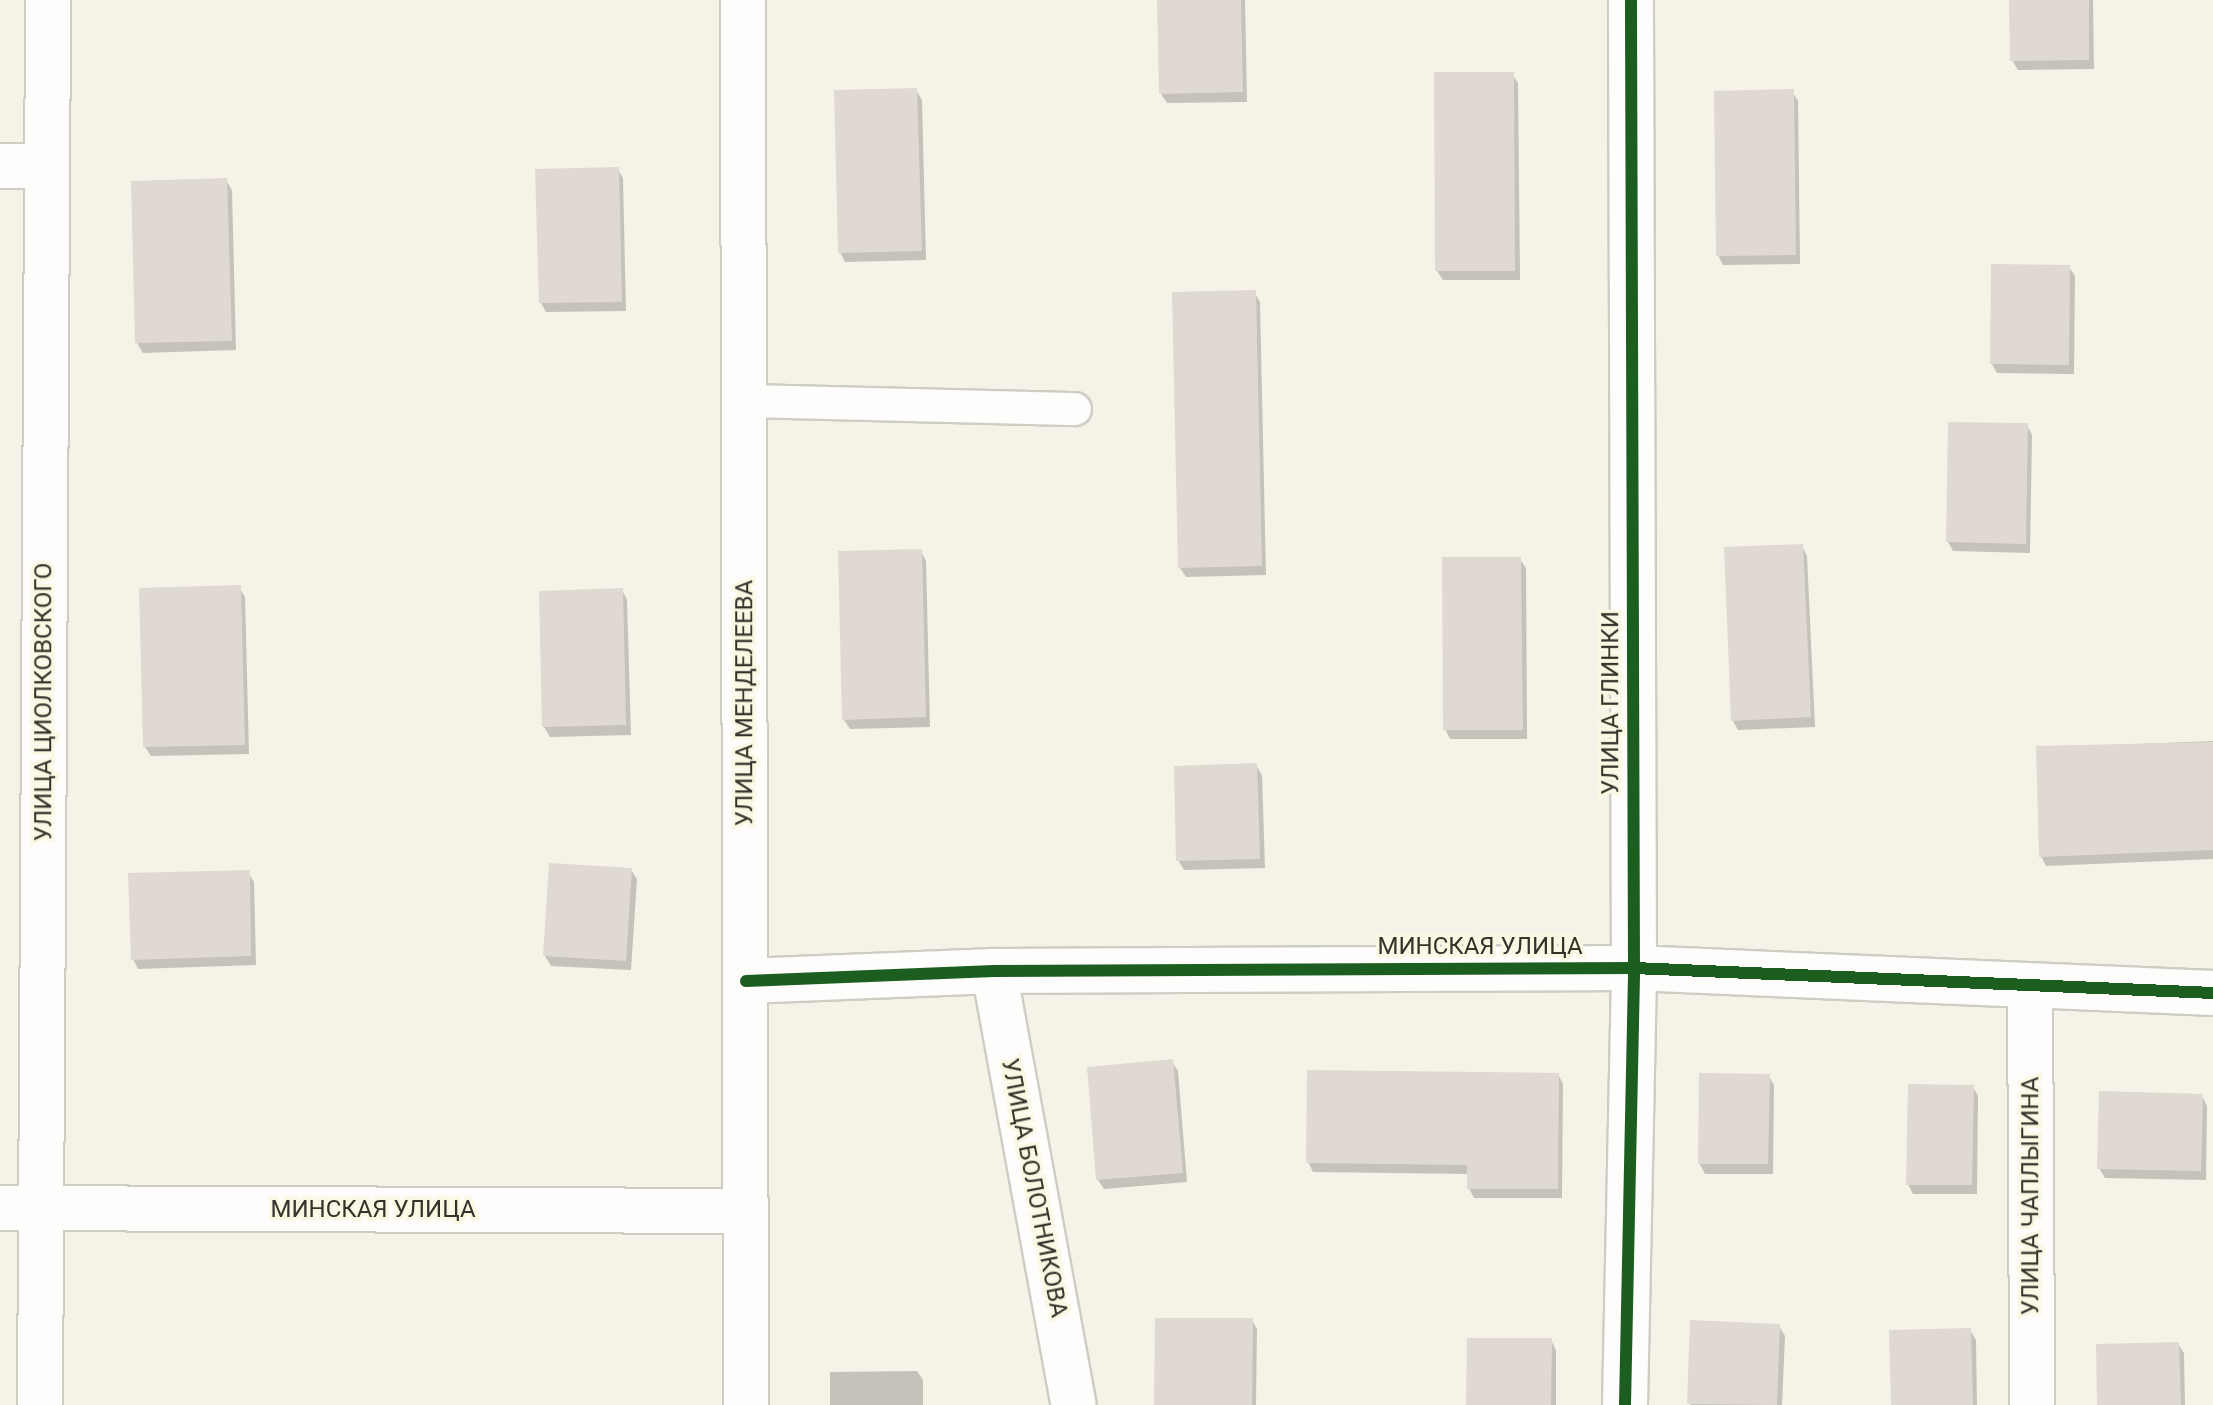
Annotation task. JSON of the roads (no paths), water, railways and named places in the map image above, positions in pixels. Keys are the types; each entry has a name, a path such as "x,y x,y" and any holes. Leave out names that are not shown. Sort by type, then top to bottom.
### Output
{"street":[{"name":"УЛИЦА ЦИОЛКОВСКОГО","path":"40,1405 20,1208 47,166 48,0"},
{"name":"УЛИЦА МЕНДЕЛЕЕВА","path":"743,0 746,1405"},
{"name":"УЛИЦА ГЛИНКИ","path":"1625,1405 1634,968 1631,0"},
{"path":"0,166 47,166"},
{"name":"МИНСКАЯ УЛИЦА","path":"746,981 994,971 1634,968 2213,993"},
{"name":"УЛИЦА БОЛОТНИКОВА","path":"994,971 1074,1405"},
{"name":"УЛИЦА ЧАПЛЫГИНА","path":"2030,986 2032,1405"},
{"name":"МИНСКАЯ УЛИЦА","path":"20,1208 745,1211"}],"lane":[{"path":"744,401 1075,409"}]}
